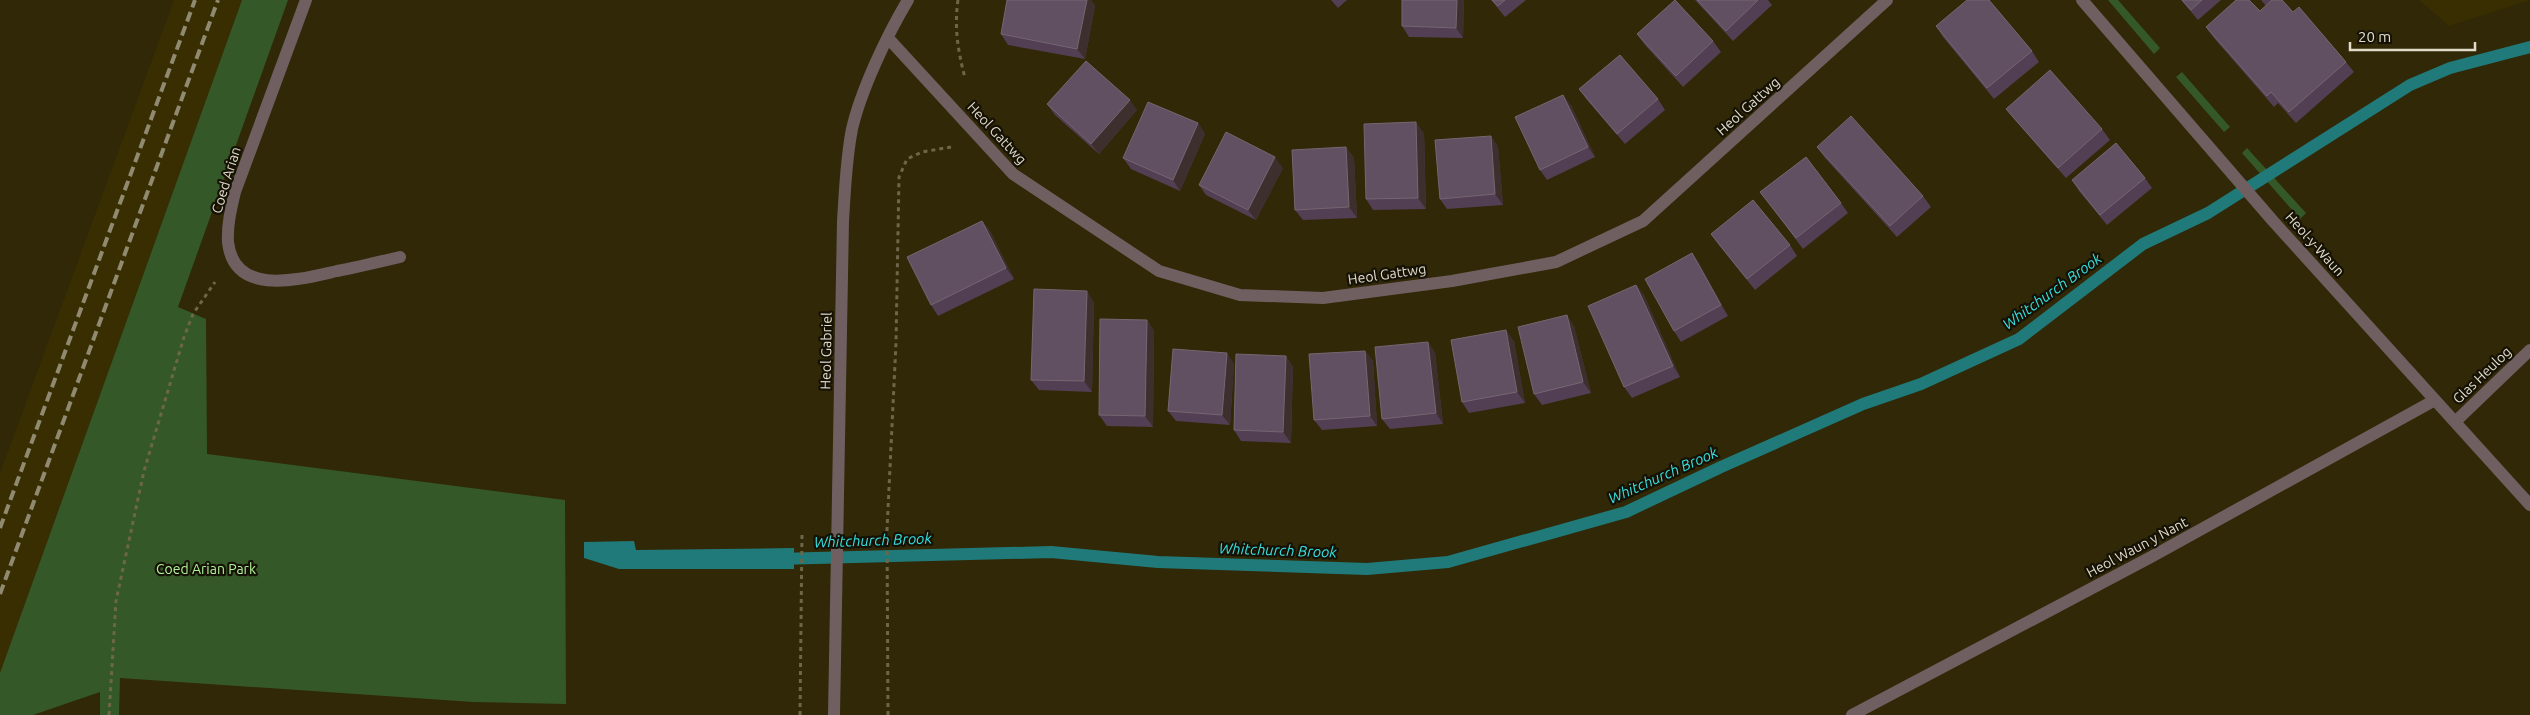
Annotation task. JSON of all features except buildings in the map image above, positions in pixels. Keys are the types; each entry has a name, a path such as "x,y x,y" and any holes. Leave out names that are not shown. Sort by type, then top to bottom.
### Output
{"street":[{"name":"Coed Arian","path":"234,261 228,243 228,223 235,192 306,0"},
{"name":"Heol Gabriel","path":"834,715 842,220 848,160 853,129 888,38 908,0"},
{"name":"Heol Gattwg","path":"888,38 1013,174 1159,271 1240,295 1322,298 1452,281 1556,262 1643,221 1887,0"},
{"name":"Heol-y-Waun","path":"2082,0 2274,221 2530,504"},
{"path":"234,261 245,273 259,279 291,281 400,258"},
{"name":"Glas Heulog","path":"2455,422 2530,350"},
{"name":"Heol Waun y Nant","path":"1852,715 2151,557 2435,400"}],"path":[{"path":"958,0 955,23 958,48 967,85"},
{"path":"888,715 887,530 896,343 899,177 907,159 922,152 980,139"},
{"path":"109,715 116,601 144,471 167,390 194,314 214,282 234,261"},
{"path":"800,715 802,533"}],"shaded area":[{"path":"174,0 242,0 0,673 0,473"},
{"path":"2419,0 2530,0 2449,26"}],"green space":[{"name":"Coed Arian Park","path":"242,0 288,0 178,307 206,319 207,454 565,500 566,704 473,702 120,678 119,715 100,715 100,692 33,715 0,715 0,673"},
{"path":"2108,0 2118,0 2160,48 2154,54"},
{"path":"2182,72 2230,127 2224,132 2176,77"},
{"path":"2247,148 2306,213 2300,219 2242,153"}],"water":[{"path":"634,541 636,550 794,548 794,569 619,569 584,558 584,542"}],"waterway":[{"name":"Whitchurch Brook","path":"777,559 1051,552 1158,562 1367,569 1448,562 1626,512 1721,467 1863,404 1921,384 2019,339 2143,244 2208,213 2410,85 2450,68 2530,47"}],"railway":[{"path":"0,528 195,0"},
{"path":"0,594 218,0"}]}
